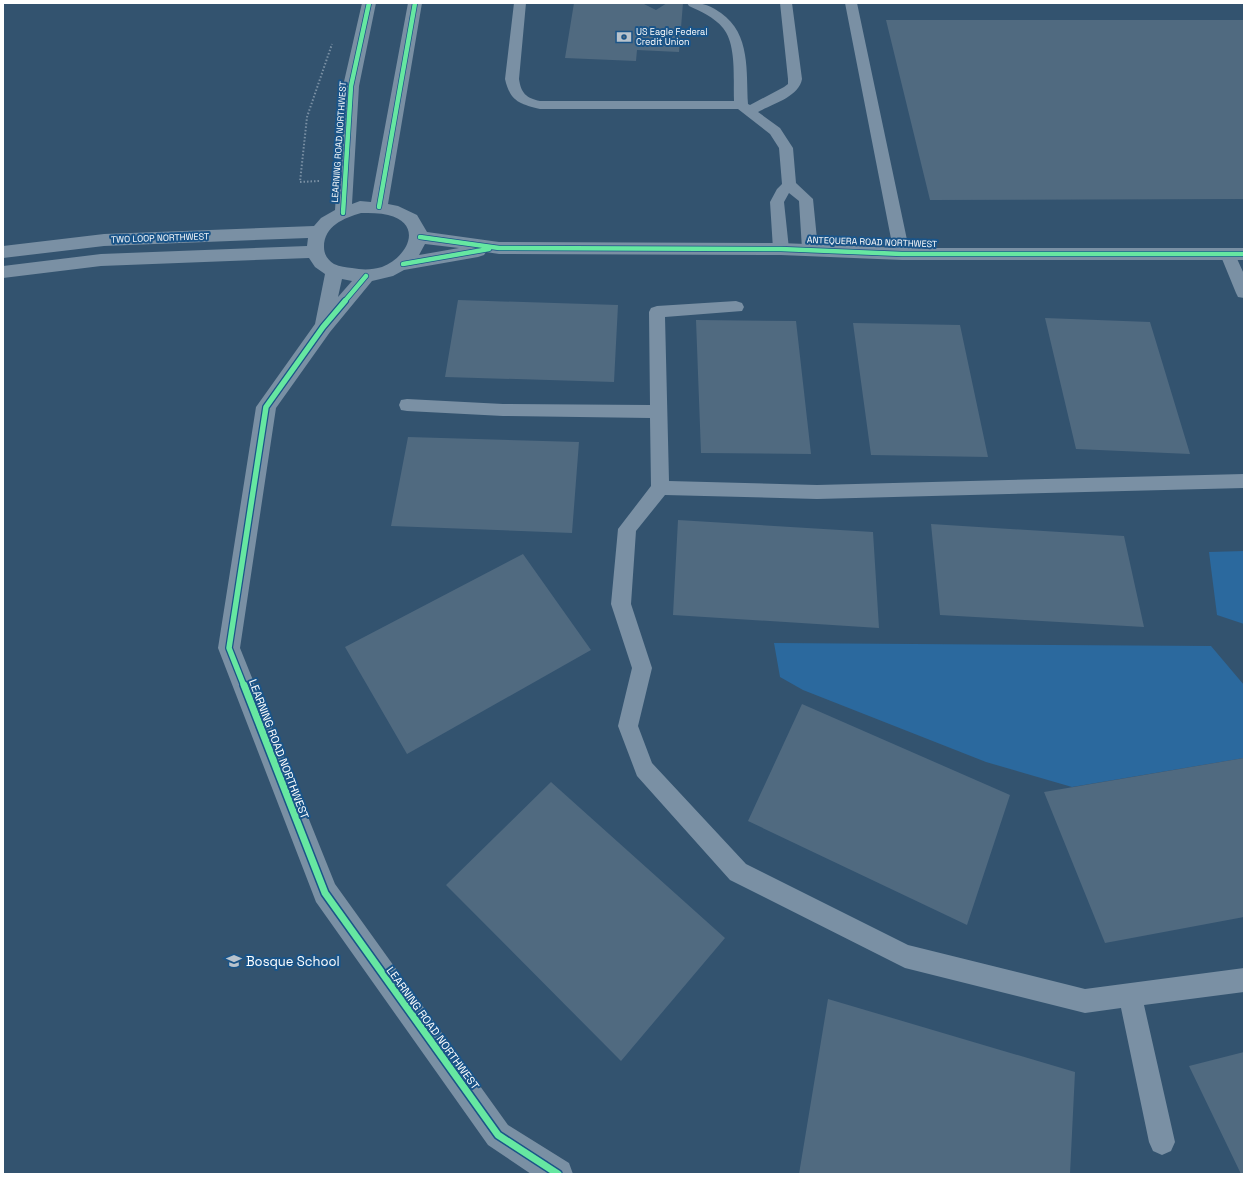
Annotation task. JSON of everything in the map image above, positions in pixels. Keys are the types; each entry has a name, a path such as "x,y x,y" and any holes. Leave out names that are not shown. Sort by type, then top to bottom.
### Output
{"street":[{"name":"LEARNING ROAD NORTHWEST","path":"343,213 352,86 369,3"},
{"path":"379,207 415,3"},
{"path":"379,207 399,211 408,216 418,229 420,237 416,251 403,264 380,274 349,276 334,271 325,266 319,260 315,252 315,242 318,232 328,221 343,213 360,208 379,207"},
{"name":"TWO LOOP NORTHWEST","path":"3,252 104,240 318,232"},
{"name":"ANTEQUERA ROAD NORTHWEST","path":"420,237 499,248 810,249 902,254 1236,254"},
{"name":"ANTEQUERA ROAD NORTHWEST","path":"403,264 499,248"},
{"name":"TWO LOOP NORTHWEST","path":"3,272 101,260 315,252"},
{"name":"LEARNING ROAD NORTHWEST","path":"323,327 334,271"},
{"name":"LEARNING ROAD NORTHWEST","path":"366,276 323,327 266,407 229,648 325,894 498,1135 558,1174"}],"lane":[{"path":"520,3 512,78 518,97 529,103 540,105 745,108 789,90 794,85 795,79 786,3"},
{"path":"693,3 711,12 728,26 735,38 738,49 745,108 775,131 786,148 789,185 806,199 810,249"},
{"path":"851,3 902,254"},
{"path":"781,249 777,202 782,192 789,185"},
{"path":"1236,254 1244,293"},
{"path":"736,307 657,312 660,488 627,529 621,604 642,668 628,726 644,769 738,872 905,956 1085,1002 1244,980"},
{"path":"407,405 503,410 659,412"},
{"path":"660,488 817,492 1244,481"},
{"path":"1130,996 1162,1142"}],"path":[{"path":"320,180 300,182 306,117 333,39"}],"shaded area":[{"path":"1244,551 1244,624 1217,615 1209,552"},
{"path":"774,643 1211,646 1244,685 1244,758 1072,787 986,762 803,690 780,677"}],"building":[{"name":"US Eagle Federal Credit Union","path":"574,3 642,3 656,10 667,3 683,3 679,52 637,50 636,61 565,58"},
{"path":"886,20 1244,20 1244,199 930,200"},
{"path":"458,300 618,305 614,382 445,377"},
{"path":"1045,318 1150,322 1190,454 1076,449"},
{"path":"696,320 796,321 811,454 701,453"},
{"path":"853,323 960,325 988,457 871,455"},
{"path":"408,437 579,442 572,533 391,526"},
{"path":"678,520 873,532 879,628 673,615"},
{"path":"931,524 1124,536 1144,627 940,615"},
{"path":"523,554 591,650 407,754 345,647"},
{"path":"802,704 1010,795 967,925 748,821"},
{"path":"1244,758 1244,917 1105,943 1044,792"},
{"path":"551,782 725,938 621,1061 446,885"},
{"path":"828,999 1075,1072 1070,1174 799,1174"},
{"path":"1244,1052 1244,1174 1241,1174 1189,1066"}],"cycle path":[{"path":"343,213 351,86 369,3"},
{"path":"379,207 415,3"},
{"path":"420,237 499,248 781,249 902,254 1244,254"},
{"path":"403,264 489,249"},
{"path":"366,276 323,327 266,407 229,648 325,893 498,1135 558,1174"}],"place":[{"name":"US Eagle Federal Credit Union","path":"624,37"},
{"name":"Bosque School","path":"234,961"}]}
